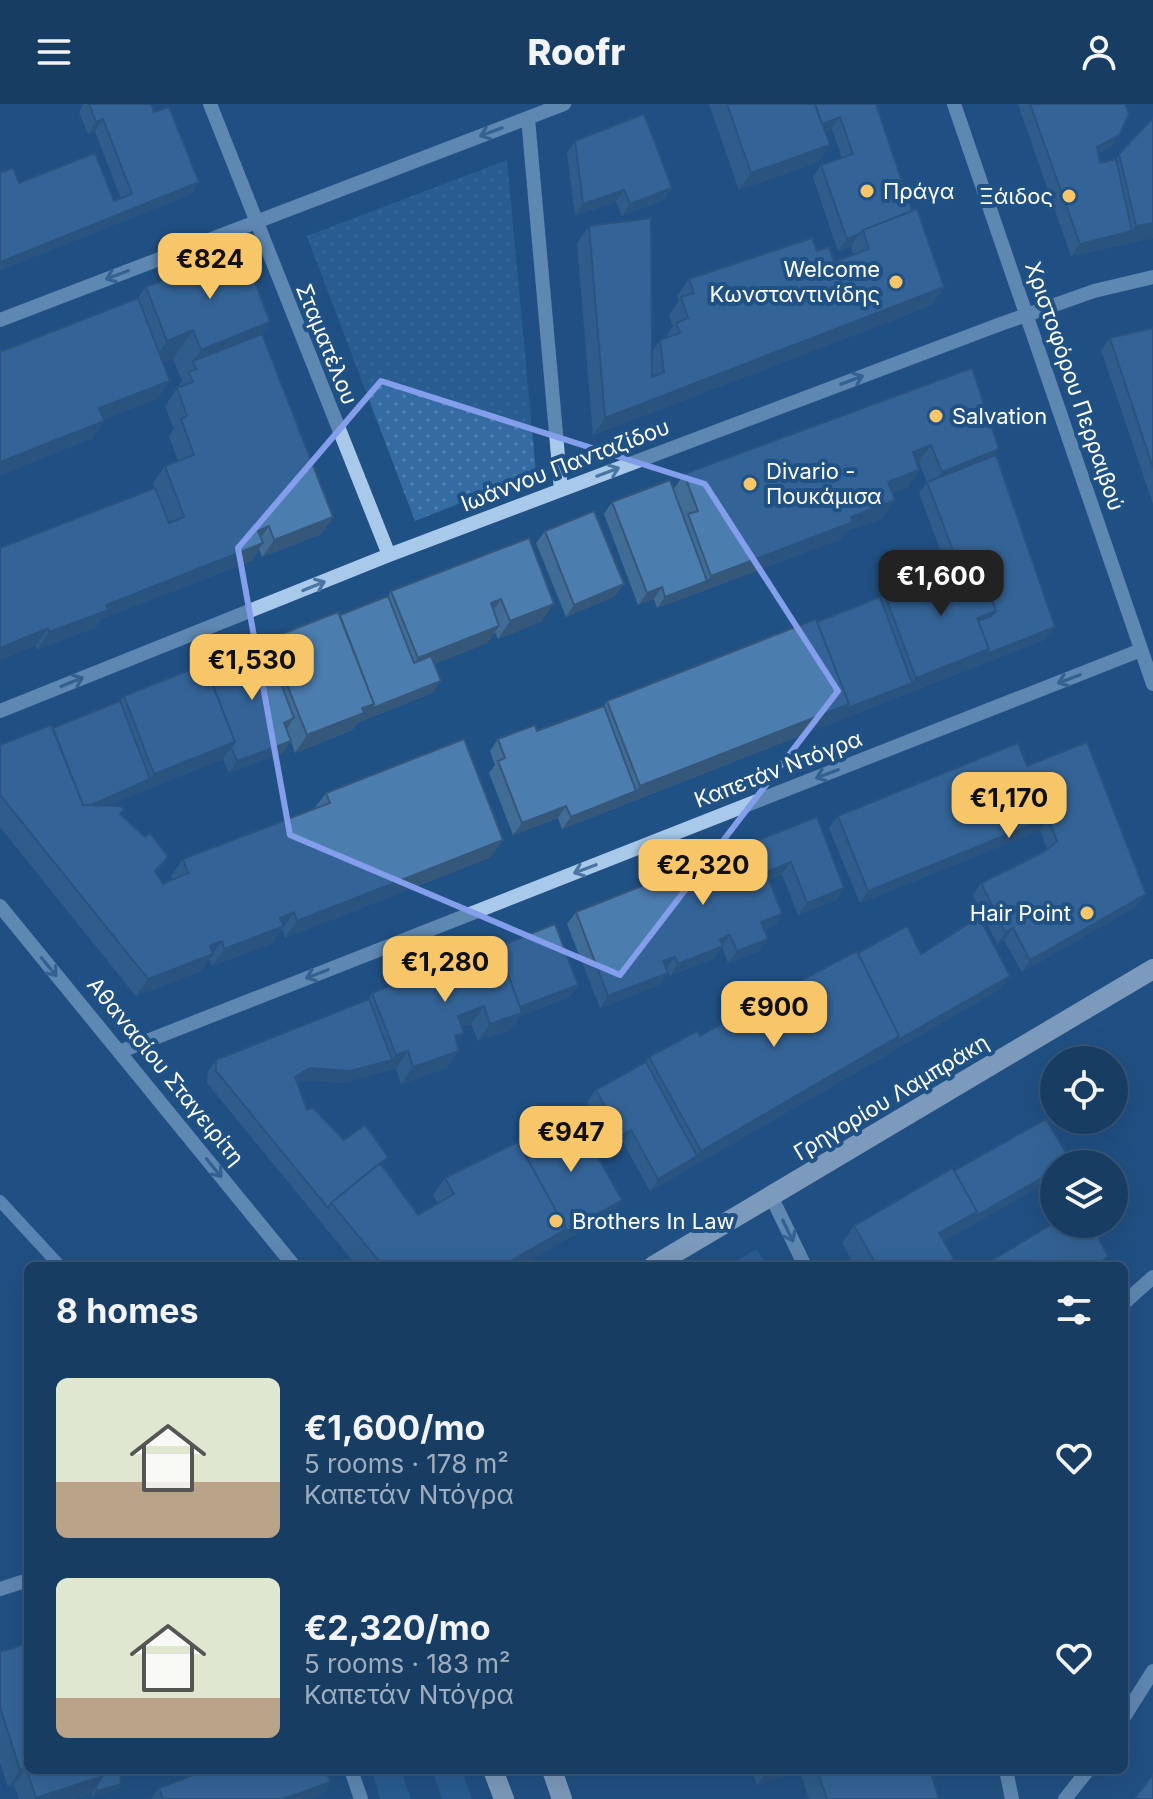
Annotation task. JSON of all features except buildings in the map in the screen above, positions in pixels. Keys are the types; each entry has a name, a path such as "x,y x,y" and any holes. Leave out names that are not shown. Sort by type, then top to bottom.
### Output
{"main road":[{"name":"Γρηγορίου Λαμπράκη","path":"660,1262 1153,969"},
{"path":"495,1774 504,1799"},
{"path":"553,1774 562,1799"}],"street":[{"name":"Σταματέλου","path":"210,104 389,555"},
{"path":"0,320 564,104"},
{"name":"Χριστοφόρου Περραιβού","path":"954,104 1153,684"},
{"path":"528,118 561,490"},
{"name":"Ιωάννου Πανταζίδου","path":"0,711 389,555 1028,314 1094,291 1153,277"},
{"name":"Καπετάν Ντόγρα","path":"119,1052 1141,650"},
{"name":"Αθανασίου Σταγειρίτη","path":"0,906 291,1262"},
{"path":"771,1196 803,1262"},
{"path":"1128,1299 1153,1277"},
{"path":"0,1589 24,1581"},
{"path":"1128,1711 1153,1671"},
{"path":"352,1774 361,1799"},
{"path":"1007,1774 1012,1799"},
{"path":"1065,1799 1085,1774"}],"highlighted area":[{"path":"381,381 705,484 838,691 620,975 290,835 238,548"}],"shaded area":[{"path":"507,160 536,473 415,521 307,236"},
{"path":"757,1249 764,1262 733,1262"},
{"path":"373,1774 402,1774 411,1799 380,1799"},
{"path":"433,1774 463,1774 472,1799 442,1799"}],"waterway":[{"path":"0,1201 56,1262"}],"place":[{"name":"Πράγα","path":"867,191"},
{"name":"Ξάιδος","path":"1069,196"},
{"name":"Welcome Κωνσταντινίδης","path":"896,282"},
{"name":"Salvation","path":"936,416"},
{"name":"Divario - Πουκάμισα","path":"750,484"},
{"name":"Hair Point","path":"1087,913"},
{"name":"Brothers In Law","path":"556,1221"}]}
